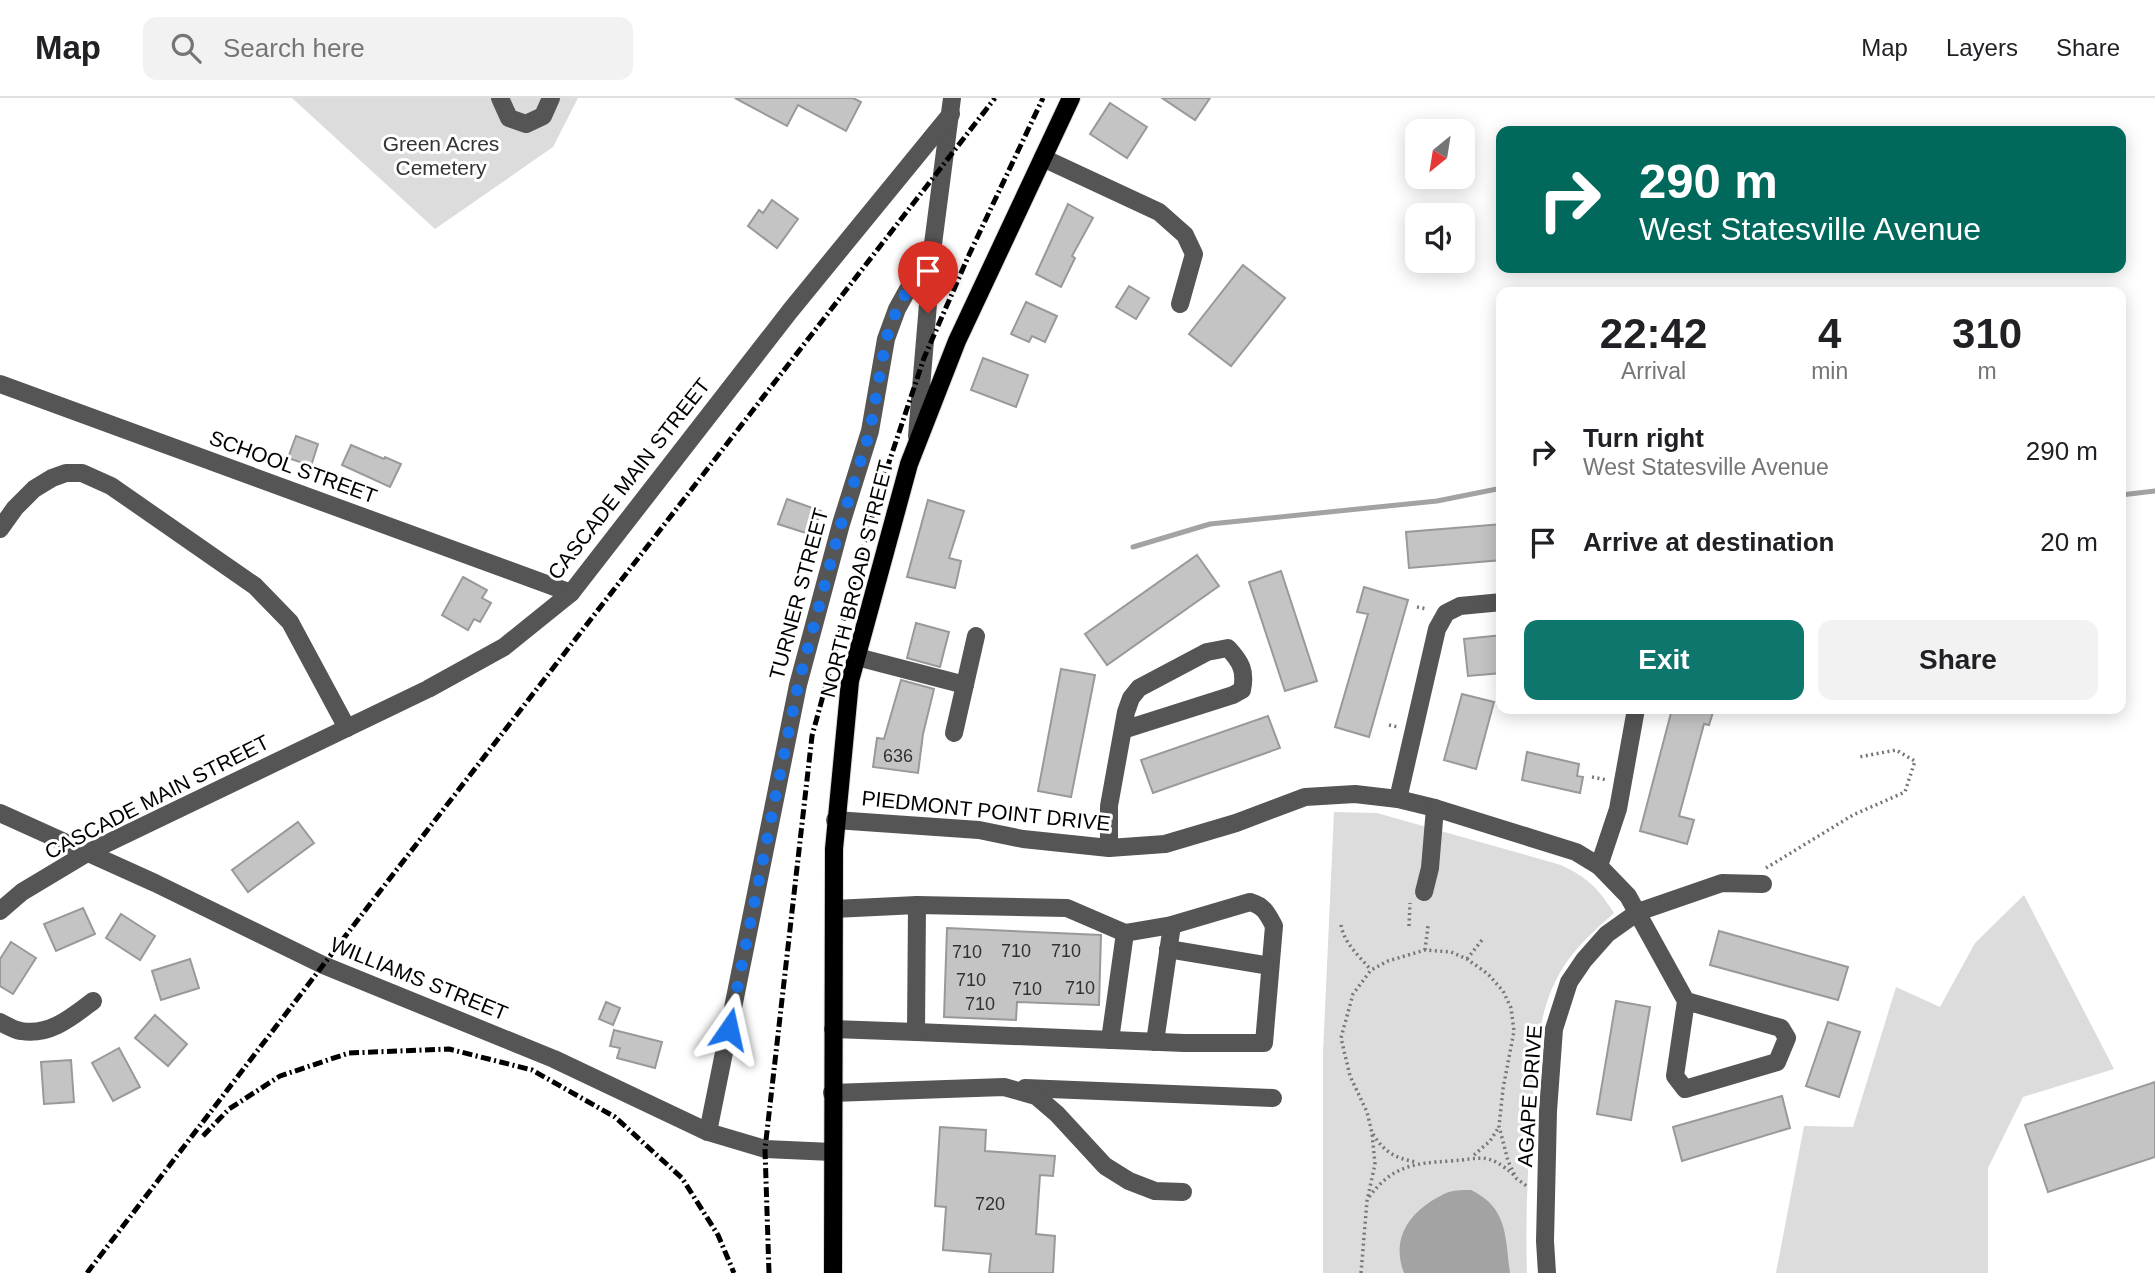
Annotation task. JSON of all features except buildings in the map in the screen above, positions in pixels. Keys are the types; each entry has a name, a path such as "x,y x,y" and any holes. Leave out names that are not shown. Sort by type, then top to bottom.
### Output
{"main road":[{"name":"NORTH BROAD STREET","path":"833,1273 835,820 850,681 909,464 957,341 1071,98"}],"street":[{"path":"500,98 509,118 526,124 543,116 551,98"},
{"path":"917,445 933,244 952,106"},
{"name":"CASCADE MAIN STREET","path":"0,911 22,892 87,853 428,689 504,647 570,593 952,106"},
{"path":"1043,158 1159,212 1185,235 1194,254 1180,304"},
{"name":"TURNER STREET","path":"708,1132 798,685 841,524 870,431 886,339 897,309 933,244"},
{"name":"SCHOOL STREET","path":"0,384 570,593"},
{"path":"0,529 15,508 34,489 52,478 66,473 82,473 111,486 255,586 290,622 347,728"},
{"path":"1398,799 1437,629 1446,613 1460,606 1496,603"},
{"path":"954,733 976,636"},
{"path":"1109,848 1109,806 1124,730 1129,705 1139,688 1207,652 1228,648 1242,663 1245,678 1242,690 1124,730"},
{"path":"857,657 965,685"},
{"path":"1600,866 1618,809 1635,714"},
{"name":"PIEDMONT POINT DRIVE","path":"835,820 979,830 1023,839 1109,848 1165,844 1236,823 1305,797 1355,794 1398,799 1576,852 1600,866 1621,888 1638,912 1686,1001"},
{"path":"1417,897 1430,868 1434,808"},
{"name":"WILLIAMS STREET","path":"0,813 155,883 323,965 554,1059 708,1132 765,1149 832,1152"},
{"name":"AGAPE DRIVE","path":"1547,1273 1545,1241 1548,1111 1554,1029 1569,982 1607,934 1638,912 1722,883 1763,884"},
{"path":"833,1029 1155,1042 1264,1043 1274,926 1259,904 1250,902 1172,925 1125,933 1067,908 917,905 834,909"},
{"path":"916,1032 917,905"},
{"path":"1155,1042 1172,925"},
{"path":"1110,1040 1125,933"},
{"path":"1168,949 1270,966"},
{"path":"0,1022 20,1031 44,1030 67,1022 93,1001"},
{"path":"1686,1001 1781,1028 1787,1038 1777,1062 1685,1089 1675,1076 1686,1001"},
{"path":"832,1093 1004,1087 1273,1098"},
{"path":"1004,1087 1036,1096 1057,1114 1105,1166 1129,1181 1155,1191 1183,1192"}],"path":[{"path":"1740,883 1853,815 1905,792 1915,761 1896,750 1859,757"},
{"path":"1409,926 1417,897"},
{"path":"1341,925 1342,934 1371,970"},
{"path":"1425,950 1428,926"},
{"path":"1467,959 1482,940"},
{"path":"1361,1273 1367,1201 1375,1164 1367,1112 1350,1076 1341,1038 1353,993 1371,970 1388,961 1425,950 1451,953 1467,959 1488,974 1503,991 1511,1008 1514,1031 1499,1126 1516,1178"},
{"path":"1472,1157 1490,1141 1499,1126"},
{"path":"1372,1132 1380,1146 1391,1155 1419,1162 1472,1157 1498,1163 1530,1188"},
{"path":"1367,1201 1385,1179 1419,1162"}],"green space":[{"name":"Green Acres Cemetery","path":"292,98 578,98 553,147 435,229"},
{"path":"1334,812 1377,813 1561,865 1592,884 1614,913 1582,943 1566,963 1556,979 1544,1014 1537,1051 1531,1128 1527,1273 1323,1273 1323,1053"},
{"path":"2024,895 2114,1069 2023,1097 1988,1168 1988,1273 1776,1273 1804,1126 1853,1127 1896,987 1940,1007 1975,943"}],"shaded area":[{"path":"1471,1190 1492,1205 1498,1214 1505,1235 1510,1273 1404,1273 1400,1248 1406,1226 1413,1217 1422,1208 1447,1193"}],"waterway":[{"path":"1133,547 1210,524 1437,501 1496,489"},
{"path":"2126,494 2155,491"}],"railway":[{"path":"87,1273 995,98"},
{"path":"769,1273 765,1149 812,736 877,498 924,358 1043,98"},
{"path":"203,1136 229,1109 280,1076 349,1053 449,1049 532,1070 615,1117 682,1178 718,1235 734,1273"}],"route":[{"path":"729,1029 798,685 841,524 870,431 886,339 897,309 933,244 928,313"}]}
